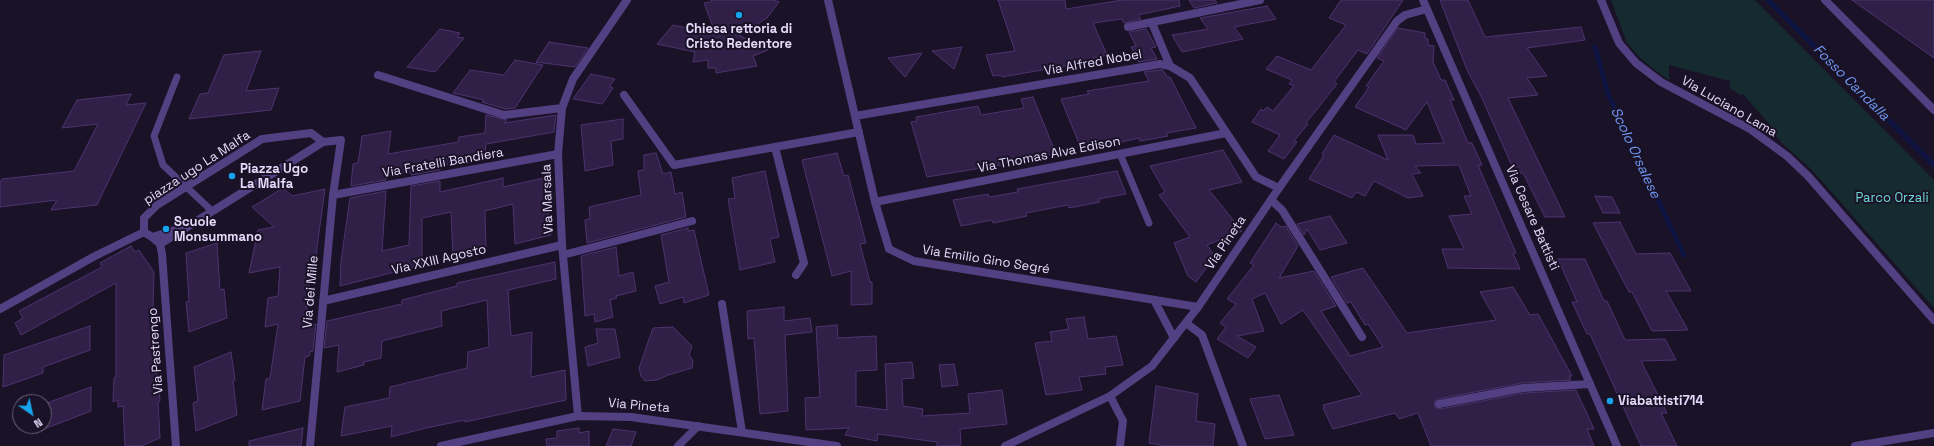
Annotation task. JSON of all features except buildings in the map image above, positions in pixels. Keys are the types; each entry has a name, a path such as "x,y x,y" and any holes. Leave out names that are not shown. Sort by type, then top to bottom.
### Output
{"street":[{"name":"Via Marsala","path":"578,416 562,245 558,154 562,108 573,79 627,0"},
{"name":"Via Emilio Gino Segré","path":"828,0 875,202 889,249 914,261 1198,307"},
{"path":"1128,27 1260,0"},
{"name":"Via Cesare Battisti","path":"1423,0 1617,446"},
{"name":"Via Luciano Lama","path":"1601,0 1619,42 1636,63 1661,82 1750,129 1787,156 1808,176 1934,320"},
{"path":"1825,0 1934,110"},
{"name":"Via Pineta","path":"1005,446 1110,396 1152,366 1198,307 1270,200 1397,21 1411,13 1427,10"},
{"path":"1152,23 1170,66"},
{"name":"Via Alfred Nobel","path":"855,116 1160,64 1170,66 1190,78 1256,177 1279,188"},
{"path":"378,75 504,115 562,108"},
{"path":"624,95 674,165 859,132"},
{"name":"piazza ugo La Malfa","path":"144,232 144,218 157,205 262,139 311,133 322,142"},
{"name":"Via Thomas Alva Edison","path":"875,202 1226,133"},
{"name":"Via dei Mille","path":"310,446 333,195 341,140 322,142"},
{"path":"0,309 95,256 144,232 160,244 322,142"},
{"path":"775,147 804,263 796,274"},
{"name":"Via Fratelli Bandiera","path":"333,195 558,154"},
{"path":"1270,200 1282,210 1362,337"},
{"path":"563,255 692,221"},
{"path":"152,237 188,226"},
{"name":"Via Pastrengo","path":"160,244 162,254 176,446"},
{"name":"Via XXIII Agosto","path":"323,301 562,245"},
{"path":"1154,300 1165,318 1174,338"},
{"path":"722,304 742,432"},
{"path":"1186,323 1202,335 1243,446"},
{"path":"1439,404 1523,388 1590,384"},
{"path":"1110,396 1123,421 1120,446"},
{"name":"Via Pineta","path":"441,446 578,416 631,417 837,446"},
{"path":"678,446 698,426"},
{"path":"1855,446 1934,433"}],"lane":[{"path":"177,77 154,136 163,165 212,211"},
{"path":"1120,154 1149,223"}],"green space":[{"name":"Parco Orzali","path":"1611,0 1755,0 1934,180 1934,308 1813,171 1782,143 1768,127 1771,126 1743,94 1740,95 1730,88 1730,81 1669,65 1669,80 1660,74 1640,58 1627,43"}],"waterway":[{"name":"Fosso Candalla","path":"1768,0 1934,165"},
{"name":"Scolo Orsalese","path":"1595,47 1608,94 1684,255"}],"place":[{"name":"Chiesa rettoria di Cristo Redentore","path":"739,15"},
{"name":"Piazza Ugo La Malfa","path":"232,176"},
{"name":"Scuole Monsummano","path":"166,229"},
{"name":"Viabattisti714","path":"1610,401"}]}
